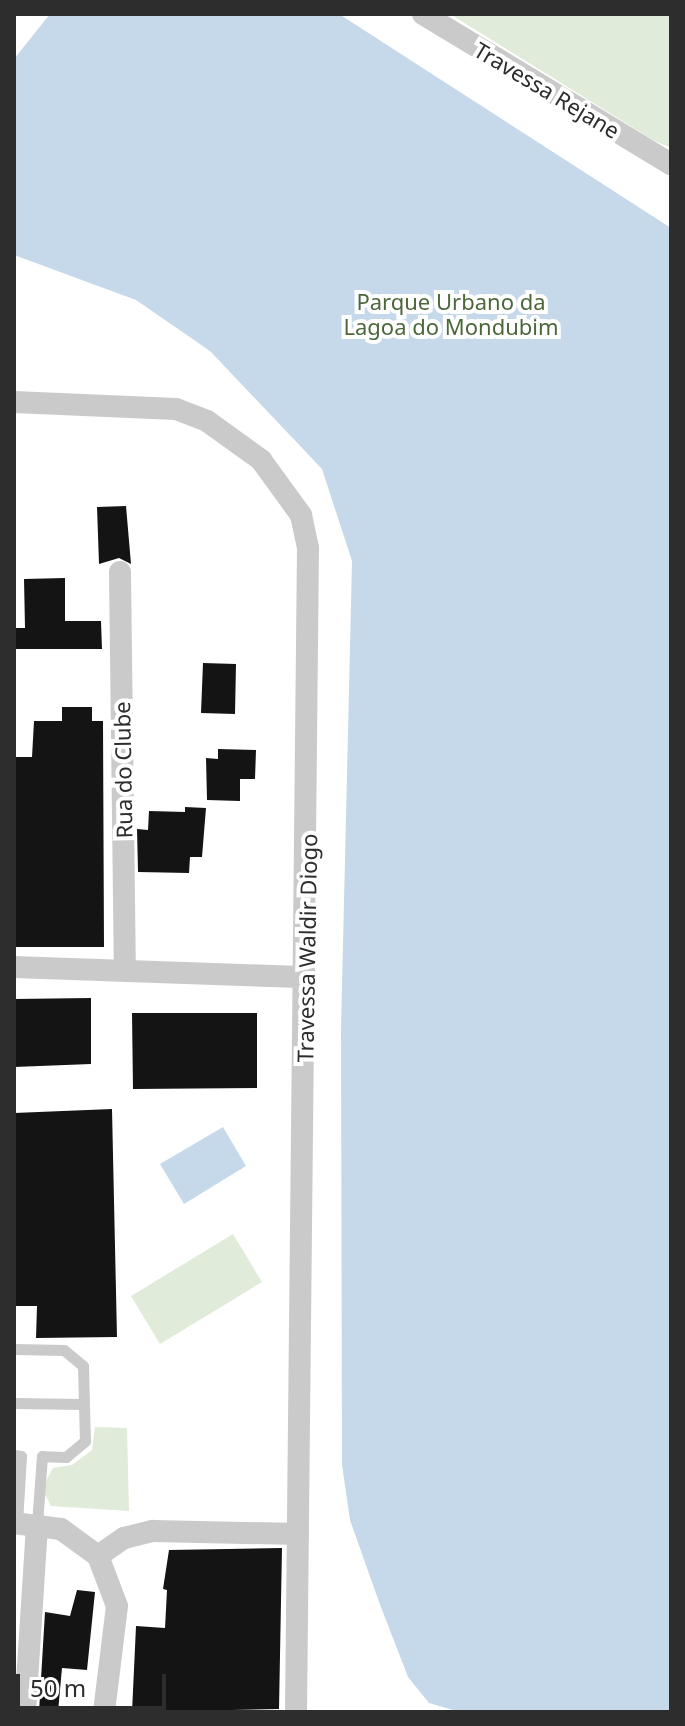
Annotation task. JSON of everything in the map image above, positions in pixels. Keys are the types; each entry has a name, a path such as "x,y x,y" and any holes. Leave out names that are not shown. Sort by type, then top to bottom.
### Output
{"street":[{"name":"Travessa Rejane","path":"423,14 671,164"},
{"name":"Travessa Waldir Diogo","path":"14,402 176,409 207,421 261,460 301,515 312,592 296,1712"},
{"name":"Rua do Clube","path":"120,572 125,968"},
{"path":"14,967 125,968 307,977"},
{"path":"25,1712 23,1523 74,1535 98,1556 117,1606 104,1712"},
{"path":"98,1556 124,1538 153,1531 298,1534"}],"lane":[{"path":"14,1349 64,1350 77,1357 83,1366 81,1447 66,1457 42,1456 23,1523"},
{"path":"14,1403 83,1404"},
{"path":"14,1455 21,1456 23,1523"}],"green space":[{"path":"450,14 671,14 671,148 653,140"},
{"path":"233,1234 262,1282 160,1344 131,1296"},
{"path":"95,1427 127,1428 129,1511 51,1506 42,1489 53,1468 72,1465 92,1450"}],"water":[{"name":"Parque Urbano da Lagoa do Mondubim","path":"50,14 339,14 671,228 671,1712 460,1712 429,1703 408,1677 379,1602 350,1520 342,1465 341,1029 352,561 322,469 210,351 136,300 14,255 14,59"},
{"path":"223,1127 246,1166 184,1204 160,1164"}],"building":[{"path":"126,506 131,564 119,558 99,564 97,507"},
{"path":"65,578 65,621 101,621 102,649 14,649 14,628 25,628 24,579"},
{"path":"203,663 236,664 235,714 201,713"},
{"path":"62,707 92,707 92,721 103,721 104,947 14,947 14,757 32,757 34,721 62,721"},
{"path":"218,749 256,750 255,779 240,779 240,801 207,800 206,758 218,759"},
{"path":"185,807 206,808 202,857 190,857 189,873 138,872 137,829 148,830 149,811 185,812"},
{"path":"91,998 91,1064 14,1067 14,999"},
{"path":"132,1013 257,1013 257,1088 133,1089"},
{"path":"112,1109 117,1337 36,1338 37,1306 14,1306 14,1113"},
{"path":"282,1548 279,1709 132,1712 136,1626 165,1628 167,1590 163,1589 169,1550"},
{"path":"77,1590 95,1592 87,1670 62,1668 58,1712 39,1712 45,1612 70,1616"}]}
